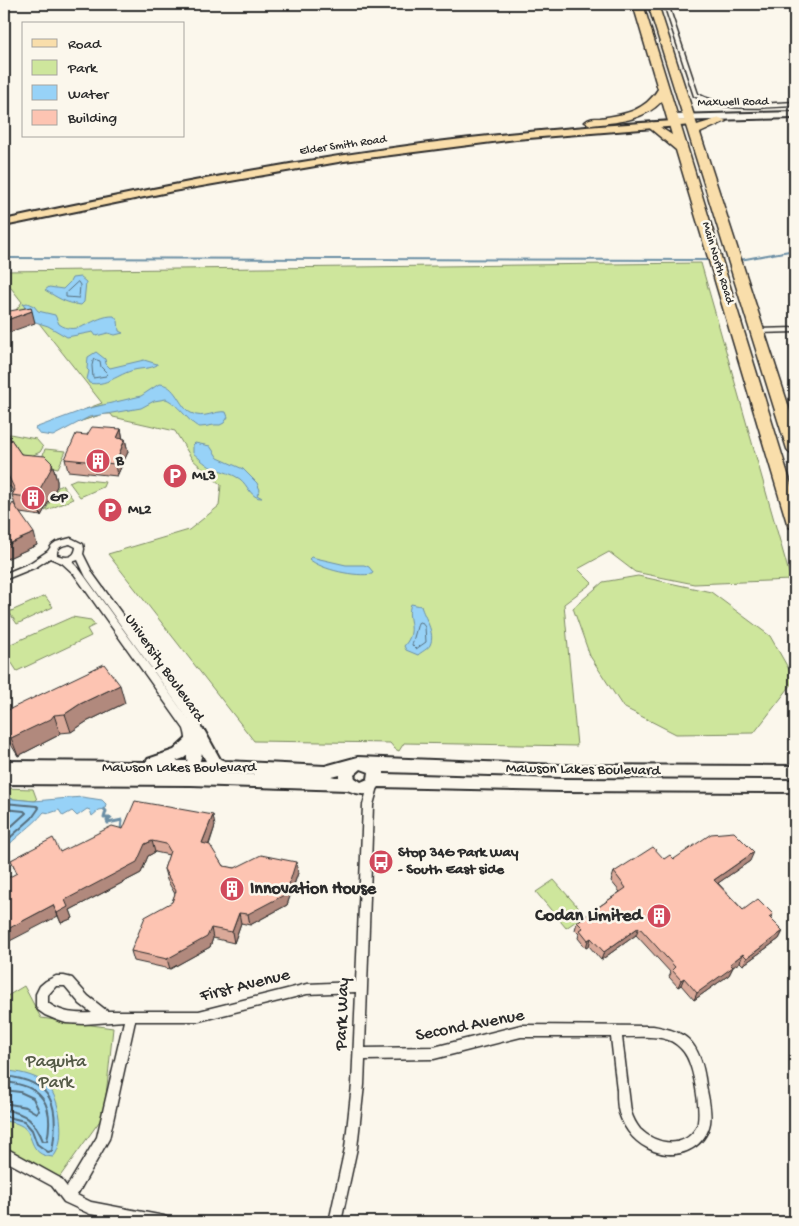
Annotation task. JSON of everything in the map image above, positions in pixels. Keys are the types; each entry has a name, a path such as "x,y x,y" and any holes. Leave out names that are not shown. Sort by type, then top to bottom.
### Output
{"highway":[{"name":"Main North Road","path":"638,4 795,523"},
{"name":"Main North Road","path":"653,4 795,449"},
{"path":"591,122 631,116 647,110 659,100 664,88"},
{"path":"683,102 706,116"},
{"path":"690,124 699,128 720,122"},
{"path":"652,125 680,147"},
{"path":"731,308 744,323 758,331"},
{"path":"742,345 749,333 758,331"}],"main road":[{"name":"Elder Smith Road","path":"4,223 123,196 207,180 397,150 652,125 673,121"},
{"name":"Elder Smith Road","path":"4,218 104,194 220,171 316,153 396,142 515,128 591,122 673,121 690,124"},
{"path":"207,180 220,171 242,175"}],"street":[{"path":"666,4 696,95 702,100 716,103 795,104"},
{"path":"743,104 746,110 743,115"},
{"name":"Maxwell Road","path":"690,124 706,116 743,115 795,119"},
{"name":"Maxwell Road","path":"720,122 795,115"},
{"path":"758,331 795,330"},
{"path":"4,577 32,565 58,558 72,560 79,554 81,549 79,545 71,541 60,543 56,546 58,558"},
{"name":"University Boulevard","path":"79,554 90,575 190,713 196,738 189,759 192,773"},
{"name":"University Boulevard","path":"58,558 77,572 196,738"},
{"path":"133,768 167,760 185,750 196,738 215,762 224,767"},
{"path":"353,785 365,788 374,776 362,762 353,765 347,772 347,776 353,785 368,805"},
{"name":"Mawson Lakes Boulevard","path":"4,778 192,773 224,767 325,772 353,765"},
{"name":"Mawson Lakes Boulevard","path":"4,767 133,768 353,785"},
{"name":"Mawson Lakes Boulevard","path":"374,776 561,771 795,772"},
{"name":"Mawson Lakes Boulevard","path":"374,776 562,785 795,786"},
{"name":"Park Way","path":"335,1222 351,1148 360,1054 368,805 374,776"},
{"name":"First Avenue","path":"106,1017 90,1005 64,980 51,983 42,994 42,1006 50,1013 67,1017 106,1017 131,1016 200,1016 306,990 331,986 362,987"},
{"path":"68,1198 103,1139 131,1016"},
{"name":"Second Avenue","path":"360,1054 434,1053 521,1031 653,1032 669,1034 683,1042 693,1053 697,1063 705,1114 702,1129 688,1144 671,1149 657,1147 642,1139 632,1128 625,1112 616,1033"},
{"path":"4,1153 56,1182 68,1198 102,1212 164,1222"}],"green space":[{"path":"701,263 791,580 694,584 635,572 609,552 578,569 592,583 564,604 577,746 404,743 399,751 390,743 254,741 108,554 189,530 219,506 221,485 192,459 175,431 113,417 111,414 103,414 75,423 109,412 103,405 86,409 102,403 24,304 25,308 18,315 16,310 22,302 4,279 4,271"},
{"path":"10,434 36,439 43,447 40,452 25,459 4,436"},
{"path":"45,449 66,451 58,468 40,464"},
{"path":"76,479 105,482 103,487 80,497 69,482"},
{"path":"62,485 73,499 45,511 58,487"},
{"path":"638,576 711,592 770,636 795,680 754,733 676,734 623,707 590,656 573,608 603,582"},
{"path":"45,596 53,607 17,624 9,612"},
{"path":"72,617 91,620 95,625 87,629 91,636 17,671 4,651 4,647"},
{"path":"4,788 33,789 37,800 4,798"},
{"path":"554,880 585,915 566,928 536,892"},
{"name":"Paquita Park","path":"24,986 41,1018 113,1028 104,1115 56,1182 4,1153 4,998"}],"water":[{"path":"80,277 86,282 84,302 81,305 58,298 45,290 49,287 63,289 72,278"},
{"path":"27,303 34,306 38,311 55,315 59,324 66,328 73,329 99,319 114,316 118,321 119,331 123,333 115,335 108,333 96,336 93,332 67,337 48,326 26,319 22,312 25,308 23,304"},
{"path":"96,352 105,359 106,364 110,368 144,360 157,365 137,369 101,383 89,383 87,379 89,371 87,369 88,357"},
{"path":"159,384 169,388 191,413 200,416 226,412 228,417 220,425 196,426 176,405 166,399 154,401 141,408 89,417 53,436 39,434 35,428 86,409 141,396"},
{"path":"195,443 210,446 218,458 243,469 257,483 260,490 257,495 262,498 252,494 237,477 212,468 193,453 193,445"},
{"path":"311,557 346,565 364,565 373,572 372,574 365,575 339,572 315,563 309,559"},
{"path":"411,604 421,606 432,635 429,646 418,655 406,650 404,646 411,635 409,615"},
{"path":"82,797 102,800 106,804 105,809 99,810 92,816 90,810 87,809 77,816 72,811 63,816 59,810 50,813 44,812 4,850 4,798 34,801"},
{"path":"4,1071 30,1075 44,1082 50,1088 58,1107 61,1130 60,1141 53,1157 44,1155 35,1148 25,1128 16,1123 4,1121"}],"building":[{"path":"4,304 10,311 31,307 32,311 4,321"},
{"path":"92,427 121,429 117,438 125,439 115,464 65,459 76,434 87,435"},
{"path":"4,429 21,454 45,456 52,463 52,467 35,498 12,495 15,490 4,469"},
{"path":"13,503 34,533 4,546 4,505 8,511"},
{"path":"104,664 120,685 80,704 65,714 54,715 51,719 11,738 4,727 4,712"},
{"name":"Innovation House","path":"135,801 213,815 202,843 210,845 223,866 235,868 261,855 296,862 286,894 248,914 239,913 232,932 211,928 207,937 167,959 131,951 145,917 172,902 176,891 164,869 170,851 166,844 152,841 145,844 137,862 65,900 68,907 57,913 53,905 4,931 4,880 17,873 11,860 53,838 60,852 112,826 123,829"},
{"name":"Codan Limited","path":"734,832 754,852 714,880 743,910 758,899 773,914 769,917 783,931 747,958 743,954 730,964 733,967 697,993 684,978 681,980 672,970 675,967 639,927 604,952 591,938 588,940 580,930 583,928 577,922 626,888 614,872 653,847 664,859 670,855 674,859 711,834"}],"waterway":[{"path":"740,260 795,250"},
{"path":"4,258 710,260"},
{"path":"104,809 106,811 104,818 111,818 107,821 108,823 122,820 121,830"}],"place":[{"name":"B","path":"98,461"},
{"name":"ML3","path":"175,476"},
{"name":"GP","path":"33,498"},
{"name":"ML2","path":"110,510"},
{"name":"Stop 34G Park Way - South East side","path":"381,862"},
{"name":"Innovation House","path":"232,889"},
{"name":"Codan Limited","path":"659,916"}]}
